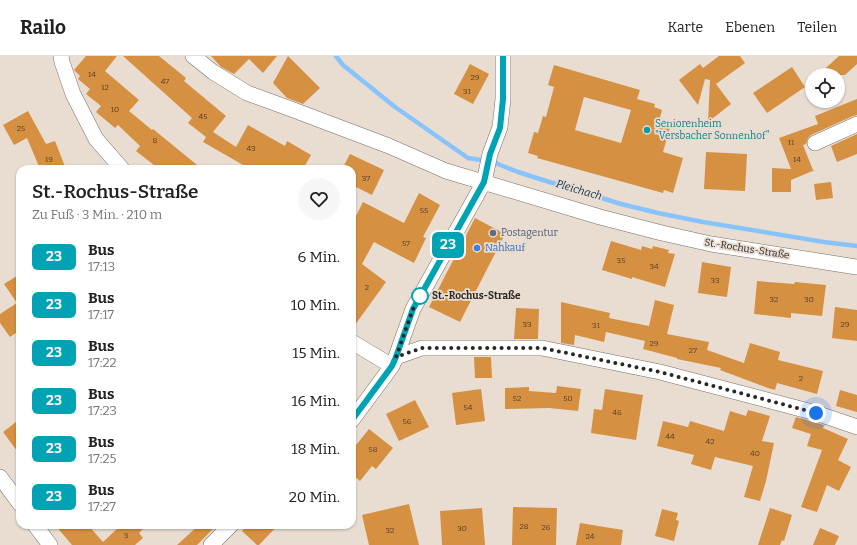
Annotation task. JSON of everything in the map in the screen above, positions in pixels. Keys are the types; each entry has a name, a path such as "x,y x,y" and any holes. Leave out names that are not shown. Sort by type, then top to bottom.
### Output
{"street":[{"path":"61,56 73,94 96,139 119,165"},
{"name":"St.-Rochus-Straße","path":"193,56 213,72 247,93 375,141 446,170 600,217 662,233 711,244 857,266"},
{"path":"356,414 394,362 413,309 484,182 490,154 500,128 503,99 503,56"},
{"path":"815,143 857,124"},
{"path":"356,344 394,362"},
{"path":"394,362 422,348 542,348 660,372 816,413 857,427"},
{"path":"0,477 16,499"},
{"path":"38,529 50,545"},
{"path":"211,545 227,529"}],"building":[{"path":"86,56 117,56 105,71 139,100 129,111 197,165 154,165 136,151 140,146 118,125 115,128 96,112 101,106 86,94 90,89 78,79 80,76 74,70"},
{"path":"123,56 159,56 186,78 184,81 226,116 213,132 236,147 248,125 285,146 287,141 311,155 305,165 243,165 203,142 206,137 188,123 192,118"},
{"path":"211,56 277,56 263,73 249,59 234,74 221,67"},
{"path":"288,56 320,88 303,104 287,98 273,83"},
{"path":"719,56 740,56 745,63 716,84 731,104 708,122 710,80 705,79 698,105 679,80 700,64 703,68"},
{"path":"839,56 857,56 857,64 845,75 845,68 826,68"},
{"path":"470,64 489,74 473,104 454,94"},
{"name":"Seniorenheim \"Versbacher Sonnenhof\"","path":"554,65 640,90 637,99 655,104 654,107 662,110 659,121 671,124 663,152 683,158 673,193 664,190 663,193 537,158 538,156 528,153 534,132 538,133 543,116 546,117 554,87 548,85","holes":["584,97 631,110 621,143 575,130"]},
{"path":"792,67 805,87 767,113 753,93"},
{"path":"857,99 857,115 811,135 806,144 803,145 813,170 815,170 791,180 791,192 772,192 772,168 791,169 779,138 818,124 815,116 835,108 845,108 845,104"},
{"path":"28,111 46,144 55,141 64,165 38,165 27,138 14,145 3,125"},
{"path":"857,134 857,154 837,162 831,146"},
{"path":"706,152 747,154 745,191 704,189"},
{"path":"350,154 384,170 372,195 356,187 356,165 344,165"},
{"path":"831,182 833,198 816,200 814,184"},
{"path":"419,193 440,205 423,237 426,238 414,263 374,242 362,264 386,282 356,323 356,216 363,202 404,223"},
{"path":"475,218 505,234 460,322 429,307"},
{"path":"611,241 641,250 642,246 652,249 653,246 669,250 668,253 675,254 665,287 602,270"},
{"path":"702,262 731,267 727,297 698,293"},
{"path":"16,276 16,302 4,284"},
{"path":"757,281 794,284 795,282 826,285 822,316 791,313 791,318 754,314"},
{"path":"655,300 674,305 667,334 709,342 707,350 744,363 750,343 780,352 778,360 823,371 817,394 777,383 775,390 768,388 720,370 721,368 677,359 643,349 645,341 606,332 604,342 575,335 574,345 561,343 561,302 610,313 609,318 649,326"},
{"path":"16,304 16,333 10,337 0,323 0,314"},
{"path":"835,307 857,310 857,341 832,338"},
{"path":"516,308 539,309 538,339 514,339"},
{"path":"474,357 491,357 492,378 475,378"},
{"path":"557,386 581,389 578,411 549,408 505,409 505,388 529,387 529,391 556,393"},
{"path":"481,389 485,421 456,425 452,393"},
{"path":"605,389 643,395 636,440 591,433 594,409 602,410"},
{"path":"840,390 857,395 857,412 836,406"},
{"path":"415,400 429,427 399,441 386,414"},
{"path":"748,410 770,416 762,441 774,443 760,501 744,497 753,466 715,457 711,470 691,464 694,455 657,446 663,421 688,427 690,421 724,431 730,411 746,416"},
{"path":"796,417 824,425 823,428 848,439 838,460 851,467 839,491 827,485 817,512 801,507 822,450 807,446 811,434 792,428"},
{"path":"16,422 16,450 3,432"},
{"path":"369,429 393,448 376,469 372,466 360,481 356,478 356,445"},
{"path":"409,504 419,545 369,545 362,515"},
{"path":"513,507 557,508 556,545 512,545"},
{"path":"482,508 485,545 442,545 440,511"},
{"path":"770,508 792,515 784,541 782,540 780,545 758,545"},
{"path":"662,509 678,513 676,520 679,521 674,541 655,536"},
{"path":"580,523 623,530 621,545 576,545"},
{"path":"820,528 839,536 835,545 813,545"},
{"path":"58,529 92,529 103,542 117,529 143,529 139,533 143,538 135,545 72,545"},
{"path":"195,529 213,529 197,545 177,545"},
{"path":"244,529 274,529 259,545 257,545 242,531"}],"waterway":[{"name":"Pleichach","path":"336,56 343,65 395,107 468,158 493,162 543,180 621,204 658,213 703,222 857,246"}],"bus line":[{"name":"23","path":"356,415 392,366 413,309 484,182 490,154 500,128 503,99 503,56"}],"place":[{"name":"Seniorenheim \"Versbacher Sonnenhof\"","path":"647,130"},
{"name":"Postagentur","path":"493,233"},
{"name":"Nahkauf","path":"477,248"},
{"name":"St.-Rochus-Straße","path":"420,296"}],"route":[{"path":"420,296 413,309 396,357 422,348 542,348 660,372 816,413"}]}
